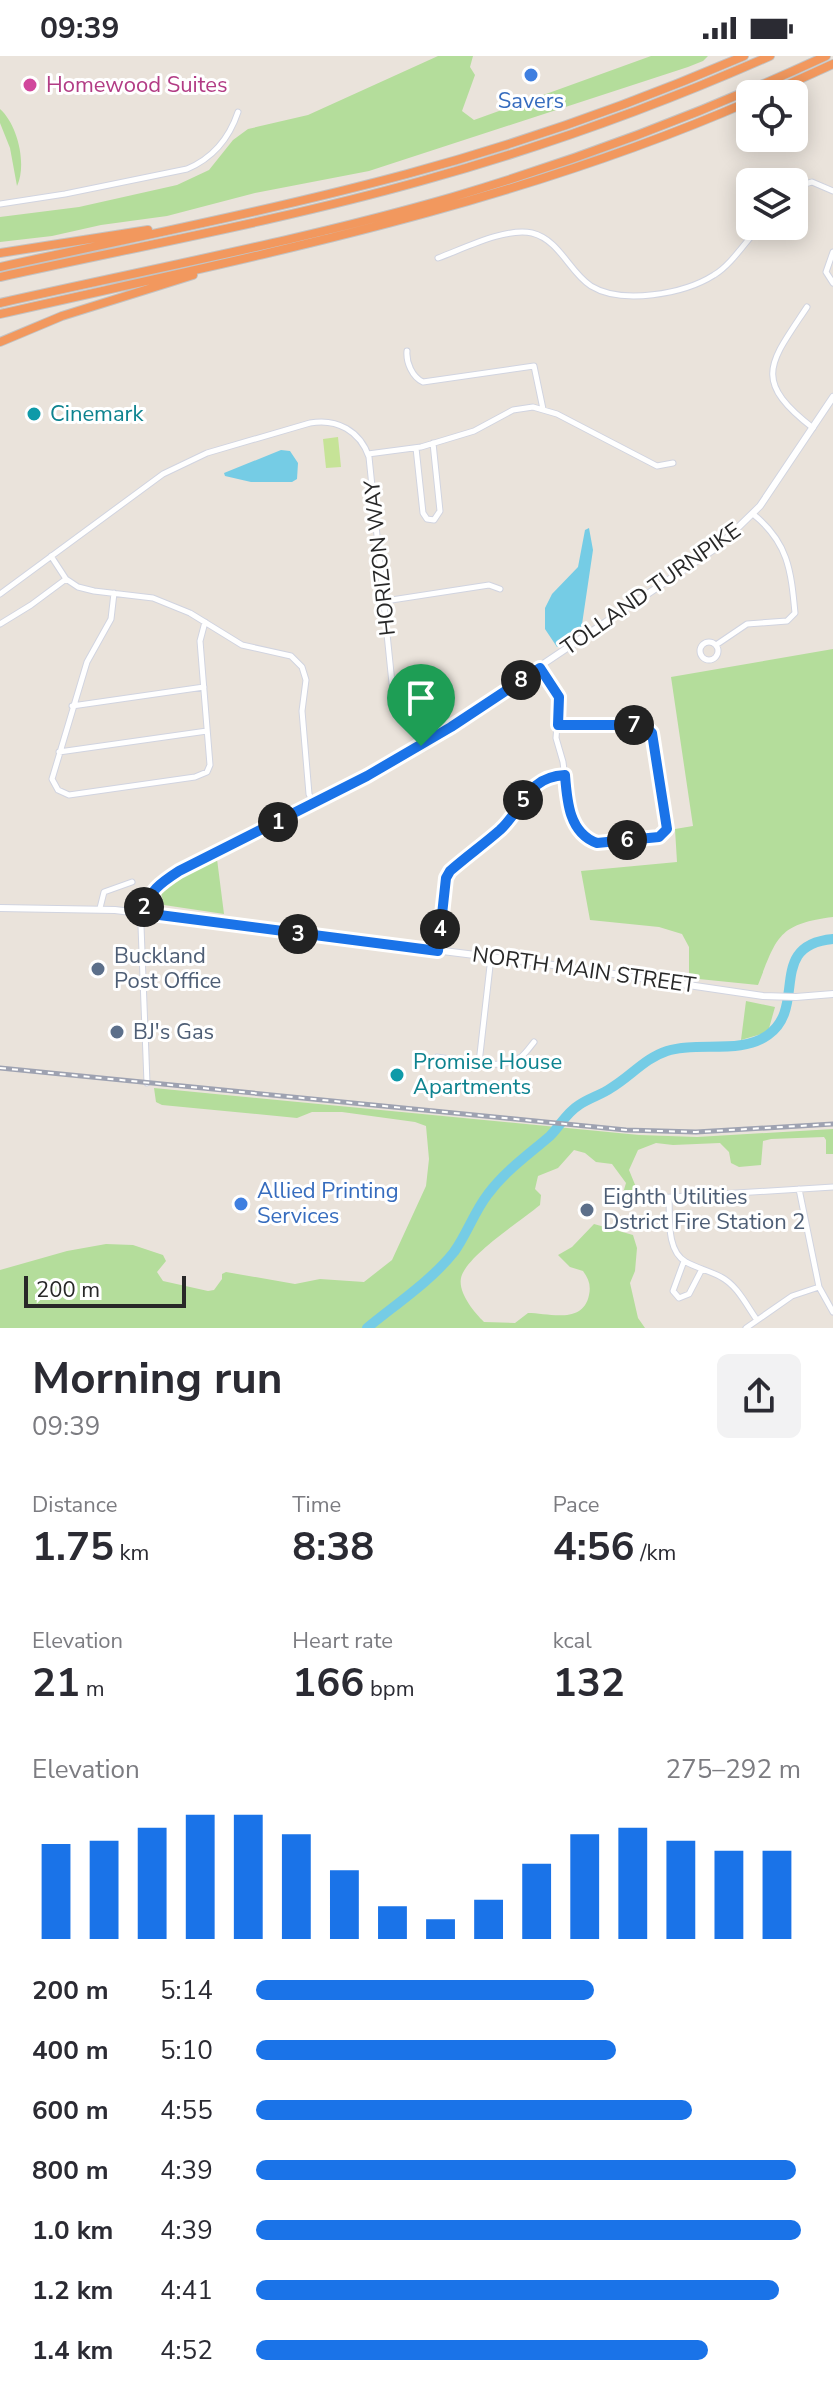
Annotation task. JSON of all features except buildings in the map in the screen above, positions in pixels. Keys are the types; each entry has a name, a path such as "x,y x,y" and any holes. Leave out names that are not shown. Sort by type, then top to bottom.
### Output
{"highway":[{"path":"0,267 336,192 484,152 610,110 744,56"},
{"path":"0,277 310,209 435,177 608,121 770,56"},
{"path":"0,303 328,229 461,194 640,135 826,56"},
{"path":"798,80 833,64"},
{"path":"0,314 387,225 484,198 605,158 736,107"},
{"path":"0,253 136,231 168,230"},
{"path":"0,342 62,316 232,261"}],"street":[{"path":"0,204 187,169 203,161 221,145 231,131 238,112"},
{"path":"808,183 833,191"},
{"path":"438,258 508,233 533,233 560,251 588,285 608,294 669,293 694,286 717,274 747,240"},
{"path":"833,252 826,272 833,283"},
{"path":"807,307 776,355 772,373 775,391 783,402 813,428"},
{"path":"407,351 408,363 418,380 423,382 535,367 543,409"},
{"name":"TOLLAND TURNPIKE","path":"144,913 145,903 152,891 179,871 314,805 421,746 719,546 753,514 833,397"},
{"path":"368,454 416,448 474,431 518,409 543,409 655,465 663,467 673,463"},
{"name":"HORIZON WAY","path":"51,556 163,474 219,449 316,422 338,424 355,434 368,454 393,688 421,746"},
{"path":"416,448 423,513 427,519 433,520 440,513 433,443"},
{"path":"716,645 747,624 787,621 795,613 783,547 773,531 753,514"},
{"path":"0,594 51,556 66,579 78,587 153,598 190,613 242,645 291,656 302,667 306,680 302,711 309,794 314,805"},
{"path":"0,624 66,579"},
{"path":"385,601 490,585 500,589"},
{"path":"114,593 111,619 87,662 52,779 58,790 69,795 195,777 207,772 210,765 200,641 205,622"},
{"path":"540,668 559,697 556,738 572,817 579,831 597,843 664,834 667,829 649,728 644,725 558,725"},
{"path":"72,706 204,687"},
{"path":"59,752 207,731"},
{"path":"438,951 446,878 450,871 502,828 538,782 565,775"},
{"path":"100,908 104,892 132,882"},
{"path":"0,908 100,908 144,913 141,926 147,1083"},
{"name":"NORTH MAIN STREET","path":"144,913 780,997 833,994"},
{"path":"479,1063 491,957"},
{"path":"437,1057 479,1063 509,1062 521,1057 534,1042"},
{"path":"640,1199 833,1187"},
{"path":"799,1189 819,1287 833,1312"},
{"path":"669,1198 674,1247 684,1261 730,1284 757,1320"},
{"path":"684,1261 673,1291 679,1298 689,1294 702,1269"},
{"path":"746,1328 792,1296 819,1287"}],"green space":[{"path":"438,56 473,56 470,67 475,75 462,111 474,120 651,56 708,56 688,67 369,171 255,193 167,216 0,242 0,217 79,207 177,185 209,170 233,140 248,129 308,115"},
{"path":"0,109 12,125 19,146 21,167 17,186 10,148 0,123"},
{"path":"338,437 341,467 326,468 323,439"},
{"path":"833,649 833,917 801,924 782,936 770,955 758,985 689,978 689,947 682,934 659,927 590,920 581,871 677,862 675,829 693,826 671,677"},
{"path":"217,859 224,914 164,905 161,893 186,874"},
{"path":"746,1001 775,1007 768,1032 741,1040"},
{"path":"154,1088 639,1135 697,1137 833,1129 833,1154 826,1154 824,1137 771,1139 763,1141 761,1165 739,1167 731,1163 729,1152 720,1143 656,1143 638,1150 629,1170 638,1192 627,1200 623,1193 626,1183 612,1164 596,1162 585,1153 574,1150 558,1168 538,1176 535,1189 541,1195 540,1205 483,1249 461,1278 464,1296 484,1322 515,1323 528,1313 572,1314 585,1304 590,1292 589,1283 583,1271 570,1267 558,1255 572,1247 594,1224 633,1235 637,1248 635,1271 630,1283 638,1318 645,1328 0,1328 0,1270 67,1251 106,1244 133,1245 163,1255 166,1261 157,1272 163,1281 208,1291 214,1290 226,1272 295,1284 320,1279 364,1282 392,1260 426,1186 429,1159 426,1126 342,1112 312,1112 297,1118 162,1105 156,1102"}],"water":[{"path":"281,450 290,451 298,463 297,479 292,482 251,482 225,476 224,473"},
{"path":"589,528 593,550 581,631 557,647 545,629 545,608 552,594 578,567 585,530"}],"waterway":[{"path":"367,1328 445,1263 495,1186 550,1136 574,1108 618,1084 652,1058 667,1051 745,1045 768,1035 780,1023 786,1009 790,979 800,953 813,944 833,939"}],"railway":[{"path":"0,1068 626,1130 696,1132 833,1124"}],"place":[{"name":"Savers","path":"531,75"},
{"name":"Homewood Suites","path":"30,85"},
{"name":"Cinemark","path":"34,414"},
{"name":"Buckland Post Office","path":"98,969"},
{"name":"BJ's Gas","path":"117,1032"},
{"name":"Promise House Apartments","path":"397,1075"},
{"name":"Allied Printing Services","path":"241,1204"},
{"name":"Eighth Utilities Dstrict Fire Station 2","path":"587,1210"}],"route":[{"path":"540,668 559,697 558,725 644,725 649,728 667,829 659,837 597,843 579,831 572,817 565,775 538,782 502,828 450,871 446,878 438,951 144,913 145,903 152,891 179,871 314,805 421,746 540,668"}]}
